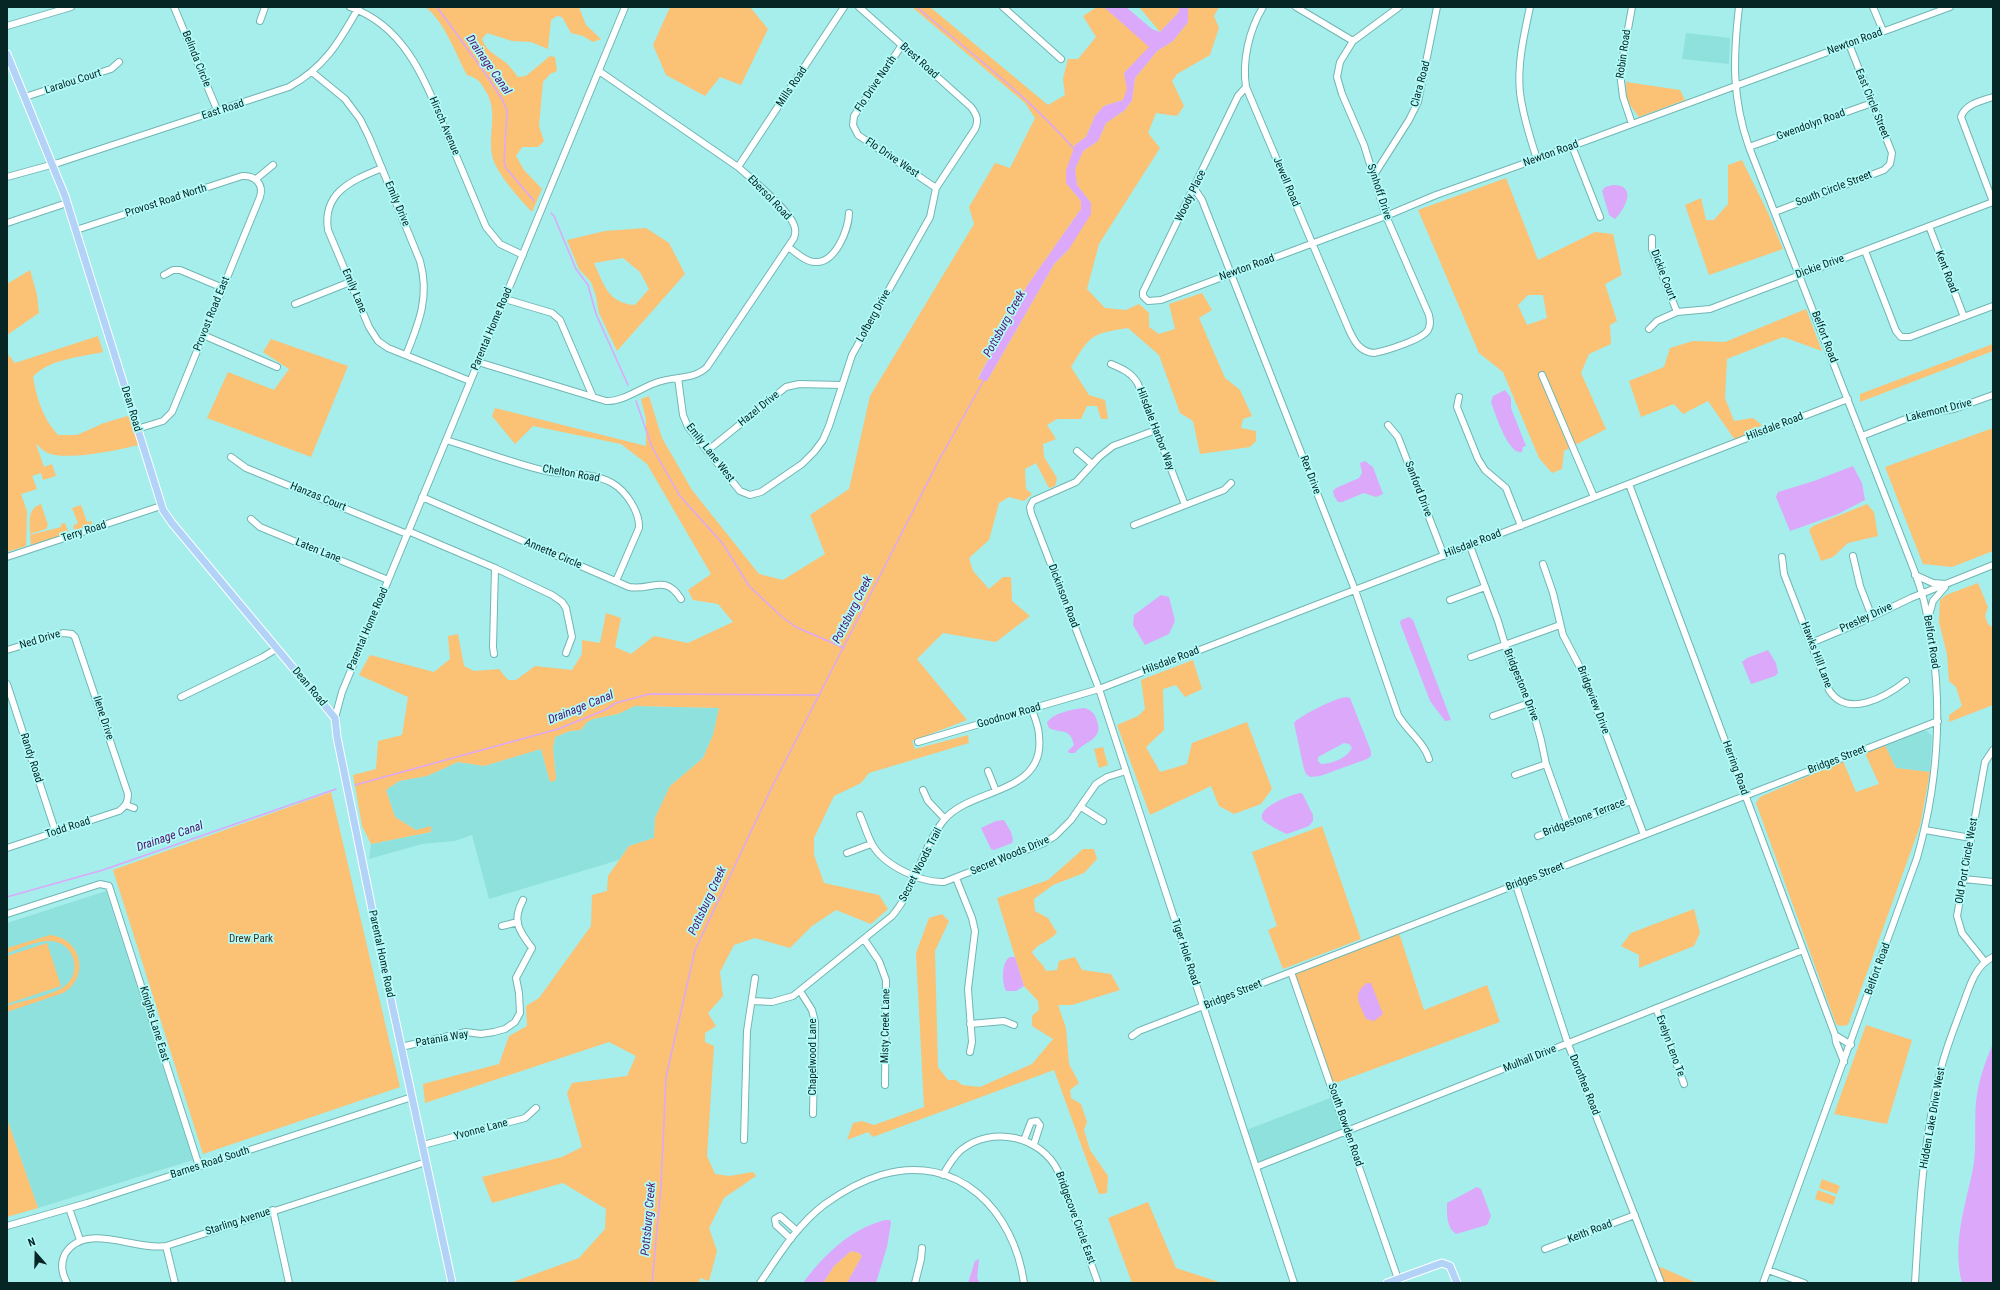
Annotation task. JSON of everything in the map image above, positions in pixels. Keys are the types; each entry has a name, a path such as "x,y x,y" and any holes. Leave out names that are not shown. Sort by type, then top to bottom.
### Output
{"main road":[{"name":"Dean Road","path":"7,54 53,165 67,203 161,506 172,523 335,718"},
{"name":"Parental Home Road","path":"335,718 337,737 401,1047 452,1283"},
{"path":"1388,1283 1438,1264 1446,1264 1453,1271 1457,1283"}],"street":[{"path":"7,26 71,7"},
{"name":"Belinda Circle","path":"174,7 218,112"},
{"path":"260,21 265,7"},
{"name":"Hirsch Avenue","path":"350,7 358,8 375,19 406,49 423,77 486,227 494,239 500,244 522,255"},
{"name":"Parental Home Road","path":"335,718 342,692 625,7"},
{"name":"Mills Road","path":"738,167 844,7"},
{"name":"Brest Road","path":"860,7 971,107 977,116"},
{"path":"1003,7 1061,59"},
{"name":"Jewell Road","path":"1263,7 1250,38 1245,75 1246,87 1348,330 1354,341 1363,350"},
{"path":"1296,7 1353,41"},
{"name":"Synhoff Drive","path":"1363,350 1374,353 1421,337 1429,329 1430,323 1429,315 1386,216 1364,145 1342,94 1337,77 1340,62 1353,41 1399,7"},
{"name":"Clara Road","path":"1374,176 1409,120 1418,102 1437,7"},
{"path":"1530,7 1520,60 1520,92 1524,117 1537,159"},
{"name":"Robin Road","path":"1632,7 1620,73 1623,97 1632,124"},
{"name":"Belfort Road","path":"1739,7 1734,58 1738,109 1749,148 1848,399 1922,594 1928,621 1937,690 1938,721 1932,792 1925,830 1917,858 1851,1045 1763,1283"},
{"path":"1873,7 1883,32"},
{"name":"Newton Road","path":"1152,302 1313,244 1386,216 1436,194 1537,159 1950,7"},
{"name":"East Road","path":"7,177 53,165 279,91 312,72 336,47 358,8"},
{"name":"East Circle Street","path":"1849,44 1892,153 1890,164"},
{"name":"Flo Drive North","path":"853,125 854,116 902,45"},
{"name":"Laralou Court","path":"25,97 111,69 119,62"},
{"name":"Ebersol Road","path":"598,71 738,167 755,181 792,220 796,233 707,366 699,373 678,378"},
{"name":"Emily Drive","path":"312,72 341,96 354,110 365,128 417,251 425,280 423,312 406,355"},
{"name":"Woody Place","path":"1152,302 1145,299 1143,292 1238,96 1246,87"},
{"path":"1993,97 1970,106 1963,113 1962,122 1993,202"},
{"name":"Gwendolyn Road","path":"1749,148 1872,103"},
{"name":"Lofberg Drive","path":"750,495 761,492 802,464 814,452 826,433 852,355 930,217 936,188 975,130 978,123 977,116"},
{"name":"Flo Drive West","path":"853,125 858,135 936,188"},
{"path":"1572,146 1600,217"},
{"name":"South Circle Street","path":"1774,212 1884,170 1890,164"},
{"path":"256,179 273,165"},
{"name":"Emily Lane","path":"382,168 347,184 337,195 330,208 327,222 328,230 374,336 388,348 470,382"},
{"name":"Provost Road North","path":"76,230 242,176 252,176 256,179"},
{"name":"Provost Road East","path":"137,429 162,421 170,415 262,192 256,179"},
{"name":"Rex Drive","path":"1194,188 1202,200 1355,590 1398,715 1407,730 1425,749 1429,759"},
{"name":"Dickie Drive","path":"1649,329 1657,321 1677,312 1710,309 1993,202"},
{"path":"7,222 67,203"},
{"path":"788,247 809,261 816,262 827,259 832,255 847,229 849,213"},
{"name":"Kent Road","path":"1929,226 1964,317"},
{"name":"Dickie Court","path":"1652,238 1652,249 1677,312"},
{"path":"1865,251 1896,332 1901,337 1910,337 1993,306"},
{"path":"164,274 173,270 180,270 223,288"},
{"path":"295,304 350,282"},
{"path":"505,298 552,313 560,320 593,397"},
{"path":"203,335 277,367"},
{"path":"478,362 610,402 658,382 678,378"},
{"name":"Hilsdale Harbor Way","path":"1111,364 1125,370 1135,378 1185,505"},
{"path":"1542,375 1594,497"},
{"name":"Emily Lane West","path":"678,378 685,421 691,432 740,491 750,495"},
{"name":"Hazel Drive","path":"707,451 786,387 798,384 842,385"},
{"name":"Lakemont Drive","path":"1862,436 1916,415 1954,409 1993,395"},
{"path":"1458,397 1457,407 1478,459 1486,470 1506,488 1521,526"},
{"name":"Hilsdale Road","path":"1099,689 1848,399"},
{"name":"Sanford Drive","path":"1388,425 1398,437 1444,556"},
{"path":"1077,452 1092,464 1113,446 1156,430"},
{"name":"Chelton Road","path":"446,440 543,470 597,478 616,486 623,492 635,510 639,522 639,528 616,581"},
{"name":"Hanzas Court","path":"231,457 246,468 495,568 552,595 562,602 566,608 572,637 566,653"},
{"name":"Dickinson Road","path":"1092,464 1076,482 1036,499 1031,503 1031,513 1099,689"},
{"path":"1134,525 1224,490 1231,483"},
{"name":"Herring Road","path":"1629,484 1836,1035 1836,1042 1844,1062"},
{"name":"Annette Circle","path":"422,497 634,588 667,584 676,591 681,599"},
{"name":"Terry Road","path":"7,557 161,506"},
{"name":"Laten Lane","path":"251,519 260,527 388,580"},
{"name":"Bridgestone Drive","path":"1470,546 1513,670 1529,703 1541,740 1546,764 1568,825"},
{"path":"1853,556 1860,586 1872,617"},
{"name":"Hawks Hill Lane","path":"1782,558 1784,574 1829,690 1841,705 1859,704 1894,691 1906,681"},
{"name":"Bridgeview Drive","path":"1543,564 1553,593 1560,625 1567,644 1583,673 1644,836"},
{"name":"Presley Drive","path":"1811,643 1872,617 1894,605 1947,585 1993,564"},
{"path":"494,654 495,568"},
{"path":"1915,575 1933,583 1947,585"},
{"path":"1928,621 1933,601 1947,585"},
{"path":"1450,600 1485,587"},
{"path":"1471,657 1560,625"},
{"path":"72,634 75,627"},
{"name":"Ned Drive","path":"7,650 63,633 72,634"},
{"name":"Ilene Drive","path":"72,634 78,641 126,786 128,800 126,805"},
{"path":"181,697 263,657 276,649"},
{"name":"Randy Road","path":"7,684 56,833"},
{"name":"Goodnow Road","path":"918,742 1032,710 1099,689"},
{"name":"Tiger Hole Road","path":"1099,689 1294,1283"},
{"path":"1493,716 1529,703"},
{"name":"Secret Woods Trail","path":"864,939 886,922 897,910 915,876 933,836 945,819 967,803 1018,782 1034,764 1040,741 1032,710"},
{"name":"Bridges Street","path":"1132,1036 1139,1031 1938,721"},
{"name":"Old Port Circle West","path":"1985,962 1959,927 1957,916 1985,762 1991,751"},
{"path":"1515,775 1546,764"},
{"path":"988,771 996,792"},
{"name":"Secret Woods Drive","path":"860,815 872,844 880,855 891,864 915,876 936,882 944,882 1044,843 1064,828 1081,807 1091,790 1102,780 1126,771"},
{"path":"923,790 928,801 945,819"},
{"name":"Bridgestone Terrace","path":"1538,836 1631,801"},
{"path":"126,805 134,808"},
{"name":"Todd Road","path":"7,848 119,811 126,805"},
{"path":"1081,807 1103,821"},
{"path":"1925,830 1971,838"},
{"path":"847,853 872,844"},
{"path":"956,878 972,918 975,931 968,989 972,1042 970,1052"},
{"path":"1964,879 1993,882"},
{"name":"Knights Lane East","path":"7,914 100,884 106,884 111,889 199,1166"},
{"name":"Dorothea Road","path":"1516,885 1568,1044 1661,1283"},
{"path":"502,926 518,922 517,912 523,900"},
{"name":"Patania Way","path":"401,1047 466,1032 481,1034 494,1032 505,1029 515,1022 520,1012 519,993 516,978 532,948 522,936 518,922"},
{"path":"752,1001 772,1002 782,1000 800,991 864,939"},
{"name":"Misty Creek Lane","path":"864,939 882,967 887,988 885,1085"},
{"name":"Mulhall Drive","path":"1256,1167 1803,950"},
{"path":"1985,962 1993,957"},
{"name":"Hidden Lake Drive West","path":"1914,1283 1920,1194 1940,1073 1974,976 1985,962"},
{"name":"South Bowden Road","path":"1291,972 1398,1279"},
{"path":"744,1140 747,1031 755,978"},
{"name":"Chapelwood Lane","path":"800,991 810,1004 815,1022 813,1114"},
{"name":"Evelyn Leno Te","path":"1656,1008 1684,1084"},
{"path":"970,1024 1004,1021 1014,1025"},
{"path":"1836,1035 1851,1045"},
{"name":"Barnes Road South","path":"7,1226 69,1208 412,1097"},
{"name":"Yvonne Lane","path":"423,1145 525,1118 536,1108"},
{"path":"944,1175 961,1150 975,1142 998,1137 1024,1140 1034,1144 1040,1125 1037,1121 1031,1122 1024,1140"},
{"name":"Bridgecove Circle East","path":"1034,1144 1048,1155 1058,1171 1098,1283"},
{"name":"Starling Avenue","path":"80,1240 88,1238 104,1239 152,1247 166,1246 273,1210 426,1162"},
{"path":"760,1283 797,1231 830,1201 871,1178 892,1172 913,1171 944,1175 976,1191 998,1214 1008,1230 1016,1250 1024,1283"},
{"path":"67,1283 62,1272 62,1262 68,1250 80,1240 69,1208"},
{"path":"273,1210 289,1283"},
{"name":"Keith Road","path":"1545,1249 1635,1215"},
{"path":"791,1239 776,1225 775,1219 780,1216 784,1218 797,1231"},
{"path":"166,1246 174,1283"},
{"path":"915,1283 921,1260 922,1248"},
{"path":"1768,1270 1804,1283"}],"shaded area":[{"path":"1104,7 1126,7 1152,29 1160,32 1179,12 1179,7 1188,7 1188,22 1173,41 1157,51 1135,78 1132,100 1125,110 1106,123 1098,141 1083,151 1075,169 1077,185 1091,203 1091,214 1069,249 1054,264 987,381 978,379 1027,286 1081,209 1081,201 1066,183 1066,171 1075,145 1086,137 1095,116 1104,106 1123,100 1127,89 1124,73 1149,47"},
{"path":"1686,33 1730,38 1729,64 1682,59"},
{"path":"1613,185 1621,186 1627,193 1625,204 1615,219 1609,215 1602,191 1605,187"},
{"path":"1505,390 1511,398 1511,408 1526,446 1523,447 1522,452 1517,451 1512,447 1507,440 1491,402 1493,396"},
{"path":"1365,461 1373,467 1383,494 1376,497 1364,493 1342,502 1338,502 1333,491 1336,488 1359,478 1362,473 1360,463"},
{"path":"1853,466 1862,483 1865,500 1838,514 1790,531 1776,497 1778,492 1814,481"},
{"path":"1161,595 1169,597 1175,621 1169,634 1145,645 1133,625 1134,615"},
{"path":"1409,617 1413,620 1451,720 1445,721 1430,701 1400,623 1401,620"},
{"path":"1768,650 1776,663 1778,673 1775,676 1751,684 1742,662 1747,658"},
{"path":"1342,698 1350,698 1371,751 1371,756 1367,759 1320,776 1310,777 1306,774 1304,769 1294,723 1327,703","holes":["1344,743 1349,744 1352,748 1350,752 1339,760 1321,764 1318,761 1318,757"]},
{"path":"635,706 719,708 713,735 703,758 670,786 655,818 654,838 629,846 619,860 489,899 472,835 455,841 422,844 369,859 371,844 431,832 416,830 395,817 386,790 399,781 427,776 458,762 484,766 541,749 550,782 556,780 553,747 555,737 570,731 581,730 587,722 593,719 618,714"},
{"path":"1084,708 1091,711 1095,716 1098,732 1092,740 1075,753 1069,753 1068,751 1074,745 1070,736 1067,733 1049,728 1047,723 1058,714"},
{"path":"1922,731 1927,731 1932,736 1930,772 1896,768 1885,745"},
{"path":"1301,793 1313,815 1313,821 1309,826 1287,834 1263,820 1262,815 1269,806 1290,796"},
{"path":"1004,820 1011,832 1013,840 1012,843 994,850 991,849 981,828 996,821"},
{"path":"106,891 193,1160 38,1208 7,1119 7,923"},
{"path":"1010,957 1015,957 1024,986 1016,991 1006,991 1004,983 1003,973 1005,963"},
{"path":"1367,983 1371,983 1383,1014 1374,1021 1366,1019 1358,1000 1359,991"},
{"path":"1993,1044 1993,1283 1962,1283 1958,1254 1959,1240 1963,1211 1974,1161 1976,1102 1982,1072"},
{"path":"1333,1097 1343,1130 1260,1163 1257,1162 1246,1130"},
{"path":"1477,1187 1481,1189 1491,1216 1487,1225 1456,1234 1450,1228 1447,1215 1447,1203"},
{"path":"885,1220 890,1220 891,1223 887,1247 876,1283 847,1283 862,1256 859,1253 851,1251 834,1266 823,1283 803,1283 829,1253 839,1244 860,1230"},
{"path":"979,1259 977,1278 980,1283 968,1283 975,1261"}],"green space":[{"path":"425,7 579,7 586,25 601,39 593,42 583,36 571,33 562,17 557,16 551,20 548,49 531,42 512,41 487,33 482,39 486,47 507,64 518,77 526,76 550,56 555,57 557,71 550,74 543,82 539,126 544,141 538,147 522,147 516,156 524,170 542,189 532,212 507,183 495,164 491,146 492,108 490,99 478,80 467,75 444,29 432,13"},
{"path":"670,7 750,7 768,29 741,85 720,77 705,96 666,75 653,45"},
{"path":"912,7 930,7 1048,105 1065,95 1063,79 1068,59 1078,59 1096,37 1083,16 1097,7 1104,7 1150,47 1124,73 1128,89 1123,100 1104,106 1095,116 1086,137 1075,145 1066,183 1081,201 1081,209 1027,286 978,378 987,381 1054,264 1069,249 1091,203 1077,185 1075,169 1083,151 1098,141 1106,123 1125,110 1132,100 1135,78 1157,51 1173,41 1188,22 1188,7 1219,7 1214,16 1219,28 1210,55 1177,74 1172,81 1184,106 1177,116 1156,113 1148,133 1160,148 1099,244 1087,289 1105,308 1126,310 1139,304 1149,313 1149,327 1159,334 1175,329 1169,304 1202,293 1212,310 1199,318 1225,378 1240,390 1252,416 1243,419 1241,428 1256,431 1256,441 1250,447 1200,454 1193,421 1180,413 1159,355 1128,328 1099,334 1088,342 1071,367 1089,395 1105,400 1108,419 1101,419 1097,406 1087,406 1081,419 1057,419 1047,425 1056,439 1043,444 1044,457 1057,478 1055,486 1049,488 1036,463 1025,469 1026,489 1032,494 1024,501 1009,497 999,503 989,540 969,558 973,571 989,589 1003,577 1011,577 1012,601 1030,616 996,642 943,633 917,659 967,720 912,741 915,749 968,735 969,743 869,773 861,783 834,796 814,838 814,855 824,883 879,895 888,909 871,924 836,910 812,926 790,948 755,938 734,945 720,972 723,996 708,1013 716,1026 705,1033 705,1042 714,1046 707,1156 715,1174 729,1176 753,1172 756,1176 724,1198 709,1228 717,1251 709,1281 700,1278 699,1283 510,1283 579,1258 605,1229 606,1209 563,1183 492,1203 482,1177 562,1157 582,1147 567,1093 572,1083 627,1076 636,1056 609,1042 425,1103 423,1084 499,1064 509,1036 527,1026 526,1006 539,998 591,926 592,895 607,891 608,876 629,846 654,838 655,818 670,786 703,758 713,735 719,708 635,706 618,714 593,719 587,722 581,730 570,731 555,737 553,747 556,780 550,782 541,749 484,766 458,762 427,776 399,781 386,790 395,817 416,830 431,826 431,832 371,844 362,826 353,775 376,769 378,741 402,735 408,697 359,675 370,655 434,672 450,659 448,636 458,634 464,666 474,671 499,669 508,680 516,680 535,666 572,670 582,654 582,640 600,643 606,613 621,618 615,647 631,654 654,636 688,643 733,622 718,604 693,600 688,590 711,574 647,464 621,444 533,426 515,444 492,416 495,408 646,446 646,419 641,399 649,396 662,438 692,490 759,574 783,580 825,554 810,515 849,489 870,396 974,224 969,207 995,163 1010,168 1035,118 1025,103"},
{"path":"1139,7 1179,7 1179,12 1160,32"},
{"path":"1626,82 1680,90 1685,100 1639,117 1627,101"},
{"path":"1742,160 1768,213 1783,249 1709,275 1685,205 1701,198 1706,220 1714,220 1728,204 1728,165"},
{"path":"1506,178 1538,260 1595,232 1613,234 1622,275 1605,284 1617,321 1610,325 1611,344 1589,354 1581,373 1606,429 1564,451 1562,469 1552,473 1539,458 1503,372 1479,353 1418,210","holes":["1528,295 1543,295 1547,318 1527,325 1518,305"]},
{"path":"646,228 669,243 685,274 617,351 599,313 596,296 591,282 579,269 567,240 605,231","holes":["623,258 640,272 649,289 635,305 626,304 619,301 608,292 594,263"]},
{"path":"30,270 37,295 39,313 7,335 7,284"},
{"path":"1806,309 1822,351 1783,337 1727,359 1725,398 1734,421 1753,418 1762,425 1735,440 1708,401 1683,414 1674,404 1641,417 1629,381 1664,367 1670,348 1693,341 1725,342"},
{"path":"98,336 103,352 56,362 39,371 33,377 41,408 52,428 58,435 77,435 104,423 131,415 138,445 118,450 65,456 54,455 46,452 36,444 44,467 52,464 56,476 43,480 41,473 32,476 37,489 21,494 27,511 26,546 7,552 7,353 15,363"},
{"path":"271,339 348,366 311,457 207,418 228,372 274,390 289,369 263,352"},
{"path":"1993,344 1993,351 1860,402 1860,394"},
{"path":"1993,428 1993,551 1952,567 1923,564 1885,467"},
{"path":"41,504 48,525 46,529 30,534 31,512"},
{"path":"1867,504 1874,512 1878,536 1848,543 1833,557 1821,561 1809,530 1813,526"},
{"path":"81,505 87,522 92,521 92,524 75,531 73,526 78,523 72,508"},
{"path":"65,523 68,531 66,534 31,545 30,535 61,527 61,524"},
{"path":"1978,583 1988,607 1985,616 1988,624 1993,628 1993,705 1949,722 1949,715 1962,706 1956,687 1949,681 1947,654 1939,622 1940,600 1946,595"},
{"path":"1193,660 1202,689 1185,697 1176,685 1163,689 1164,730 1146,747 1160,772 1187,764 1192,743 1247,722 1272,789 1261,804 1234,814 1219,806 1211,786 1150,815 1117,725 1138,716 1145,709 1141,680"},
{"path":"1885,745 1896,768 1930,772 1920,826 1848,1025 1840,1026 1836,1024 1756,803 1760,797 1843,761 1856,792 1879,784 1865,753"},
{"path":"1103,747 1108,765 1099,768 1094,749"},
{"name":"Drew Park","path":"331,792 400,1087 203,1154 113,870"},
{"path":"1322,826 1361,939 1283,969 1268,930 1277,926 1252,852"},
{"path":"1083,849 1094,849 1097,859 1084,873 1053,885 1034,899 1035,911 1048,918 1057,933 1032,952 1046,971 1057,970 1059,961 1075,957 1082,970 1111,974 1120,990 1072,1005 1058,1005 1066,1028 1069,1064 1079,1083 1070,1090 1071,1098 1081,1104 1087,1122 1084,1130 1090,1150 1108,1176 1107,1193 1099,1194 1054,1070 873,1137 868,1132 847,1140 853,1123 862,1121 874,1125 924,1107 916,953 929,918 942,914 949,921 935,951 938,1067 948,1080 956,1080 962,1085 980,1087 1032,1064 1053,1039 1032,1026 1032,1016 1039,1010 1038,1001 1024,986 997,898 1048,880"},
{"path":"1694,909 1700,933 1694,946 1639,968 1639,955 1621,946 1631,933"},
{"path":"1399,933 1424,1010 1487,985 1500,1022 1333,1084 1295,974"},
{"path":"50,935 61,938 69,943 75,950 79,959 77,978 72,986 63,993 7,1012 7,1006 53,992 65,986 71,980 75,966 73,959 65,946 59,943 51,941 40,942 7,953 7,948"},
{"path":"47,943 61,986 7,1004 7,956"},
{"path":"1866,1025 1912,1040 1887,1124 1834,1114"},
{"path":"7,1119 38,1208 7,1217"},
{"path":"1822,1179 1840,1186 1837,1194 1819,1188"},
{"path":"1818,1190 1836,1197 1833,1205 1815,1199"},
{"path":"1148,1202 1176,1268 1222,1283 1132,1283 1108,1218"},
{"path":"851,1251 859,1253 862,1256 847,1283 823,1283 834,1266"},
{"path":"1658,1266 1697,1283 1664,1283"}],"waterway":[{"name":"Drainage Canal","path":"437,7 490,80 503,101 507,111 504,162 506,168 534,201"},
{"path":"917,7 998,75 1038,111 1074,149"},
{"name":"Drainage Canal","path":"551,213 554,216 576,269 588,285 596,314 628,385"},
{"name":"Pottsburg Creek","path":"652,1283 661,1187 666,1077 695,950 771,789 939,460 984,380"},
{"name":"Drainage Canal","path":"636,401 652,447 680,496 723,544 749,586 782,617 796,627 844,648"},
{"name":"Drainage Canal","path":"355,785 558,729 605,710 616,703 649,694 820,695"},
{"name":"Drainage Canal","path":"7,897 103,870 336,789"}]}
